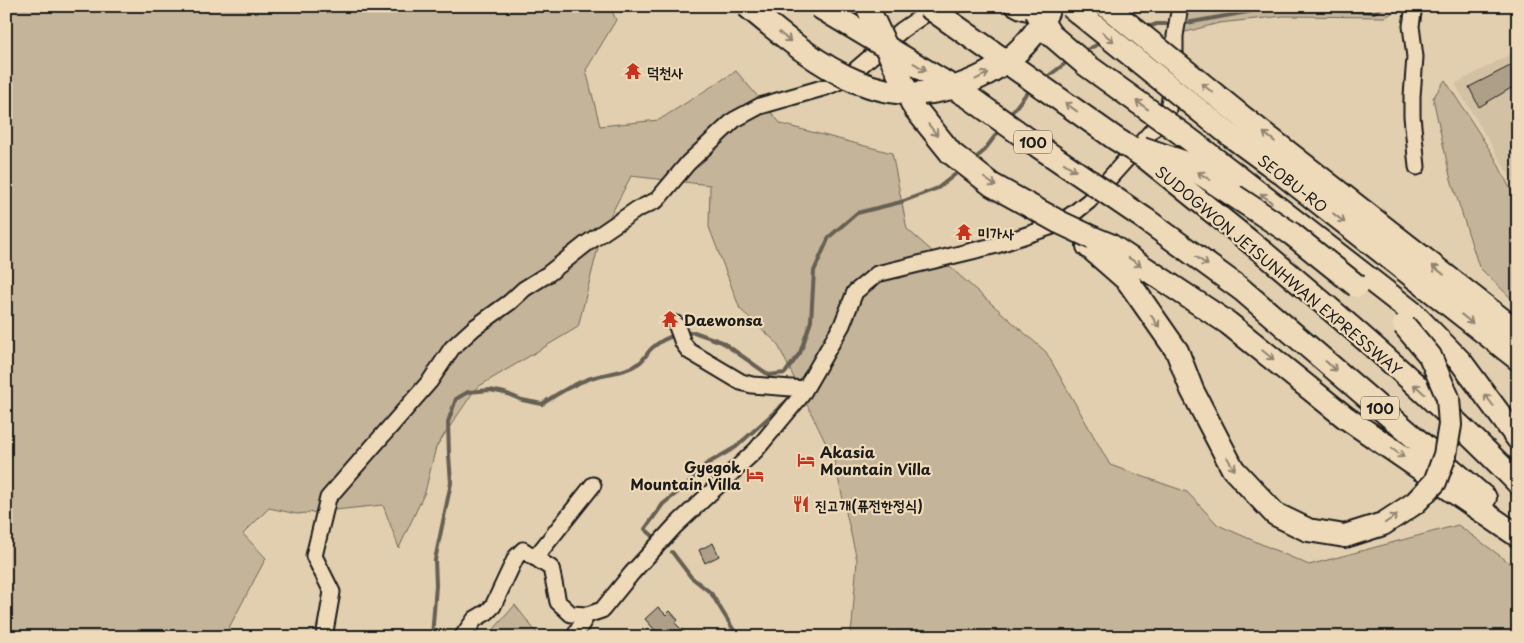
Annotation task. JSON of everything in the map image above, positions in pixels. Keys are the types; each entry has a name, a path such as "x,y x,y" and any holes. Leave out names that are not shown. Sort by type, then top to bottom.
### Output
{"highway":[{"path":"747,6 804,52 829,69 870,87 909,93 935,92 950,89 972,81 996,68 1025,45 1039,27 1050,6"},
{"name":"100","path":"818,6 969,97 1241,288 1518,528"},
{"path":"867,6 914,108 951,153 992,185 1059,222 1090,242 1128,281 1177,351 1192,390 1233,468 1276,514 1308,530 1345,536 1383,524 1415,503 1435,482 1445,455 1450,425 1448,398 1430,356 1404,325 1292,234 1183,162 1116,139"},
{"name":"SUDOGWON JE1SUNHWAN EXPRESSWAY","path":"926,6 1146,158 1264,253 1339,317 1474,438 1518,483"},
{"path":"1033,6 1050,34 1085,64 1189,139 1413,313 1460,362 1518,439"},
{"name":"SEOBU-RO","path":"1070,6 1518,332"},
{"name":"SEOBU-RO","path":"1106,6 1238,127 1284,174 1518,358"},
{"path":"1090,242 1110,246 1228,323 1346,417 1518,536"}],"street":[{"path":"327,633 332,592 314,556 328,498 430,381 452,348 474,328 510,302 524,289 548,274 586,244 636,210 657,200 688,163 734,120 760,106 826,87 845,78 902,30 937,6"},
{"path":"1012,6 1019,11 1032,14 1085,6"},
{"path":"1414,6 1411,26 1415,57 1412,116 1417,167"},
{"path":"462,637 475,619 493,606 516,557 523,550 551,568 558,602 572,614 588,615 602,610 632,573 675,526 756,450 801,396 842,324 855,292 876,274 997,244 1056,225 1089,201 1167,114 1176,72 1175,36 1179,8"},
{"path":"676,324 683,343 689,351 741,382 752,385 804,389"},
{"path":"535,558 593,485"},
{"path":"574,637 588,615"}],"shaded area":[{"path":"6,6 610,6 616,20 586,70 600,126 659,120 736,71 781,124 892,153 907,229 1046,352 1110,465 1187,492 1218,525 1309,565 1458,525 1518,569 1518,637 849,637 852,625 857,560 834,460 777,343 740,309 709,227 710,185 631,176 602,232 578,327 476,388 436,447 425,492 399,548 383,505 297,514 269,508 243,534 266,558 224,637 6,637"},
{"path":"1185,6 1402,6 1386,17 1284,16 1219,23 1182,33"},
{"path":"1518,50 1518,190 1455,84"},
{"path":"1445,80 1495,158 1518,205 1518,305 1479,267 1450,176 1433,98"},
{"path":"515,605 540,637 487,637"}],"building":[{"path":"1518,62 1518,84 1479,107 1469,87"},
{"path":"713,543 719,556 705,563 699,550"},
{"path":"658,607 666,615 670,611 678,620 675,623 689,637 661,637 645,619"}],"waterway":[{"path":"1181,24 1275,7 1374,12 1384,6"},
{"path":"1145,28 1157,24 1174,24"},
{"path":"1082,52 1103,42"},
{"path":"1043,80 1070,60"},
{"path":"1009,116 1032,89"},
{"path":"973,160 983,152 1001,128"},
{"path":"683,334 694,332 722,342 769,375 785,373 800,353 811,321 814,271 829,237 857,213 901,202 938,188 962,169"},
{"path":"432,637 436,585 435,560 451,483 448,422 456,399 468,392 490,390 542,404 584,380 622,371 634,366 655,346 667,338 676,335"},
{"path":"653,536 645,529 663,504 687,485 705,465 736,447 790,398"},
{"path":"672,552 691,577 711,593 738,637"}],"place":[{"name":"덕천사","path":"633,71"},
{"name":"미가사","path":"964,232"},
{"name":"Daewonsa","path":"670,319"},
{"name":"Akasia Mountain Villa","path":"806,460"},
{"name":"Gyegok Mountain Villa","path":"755,475"},
{"name":"진고개(퓨전한정식)","path":"801,504"}]}
